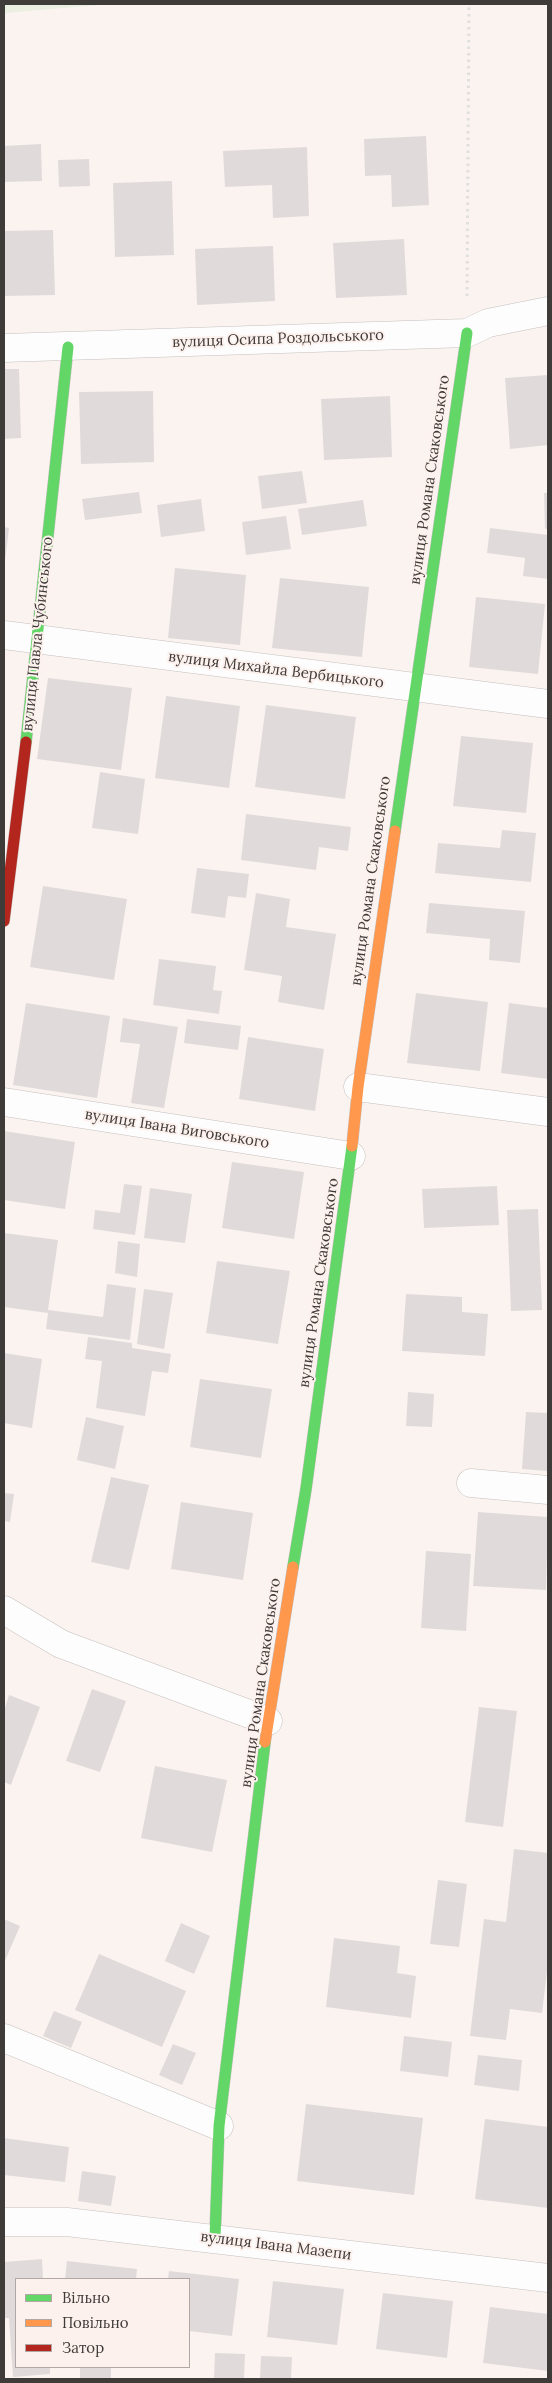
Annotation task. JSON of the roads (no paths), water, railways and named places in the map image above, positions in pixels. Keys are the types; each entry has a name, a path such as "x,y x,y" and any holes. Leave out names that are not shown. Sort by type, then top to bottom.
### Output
{"street":[{"name":"вулиця Осипа Роздольського","path":"4,348 467,333 488,323 548,310"},
{"name":"вулиця Романа Скаковського","path":"215,2238 220,2126 268,1721 306,1489 351,1156 358,1086 414,688 467,333"},
{"name":"вулиця Павла Чубинського","path":"4,921 38,640 68,346"},
{"name":"вулиця Михайла Вербицького","path":"4,635 548,704"},
{"path":"358,1086 548,1112"},
{"name":"вулиця Івана Виговського","path":"4,1102 351,1156"},
{"path":"471,1483 548,1490"},
{"path":"4,1610 61,1644 268,1721"},
{"path":"4,2038 220,2126"},
{"name":"вулиця Івана Мазепи","path":"4,2222 67,2222 548,2278"}]}
